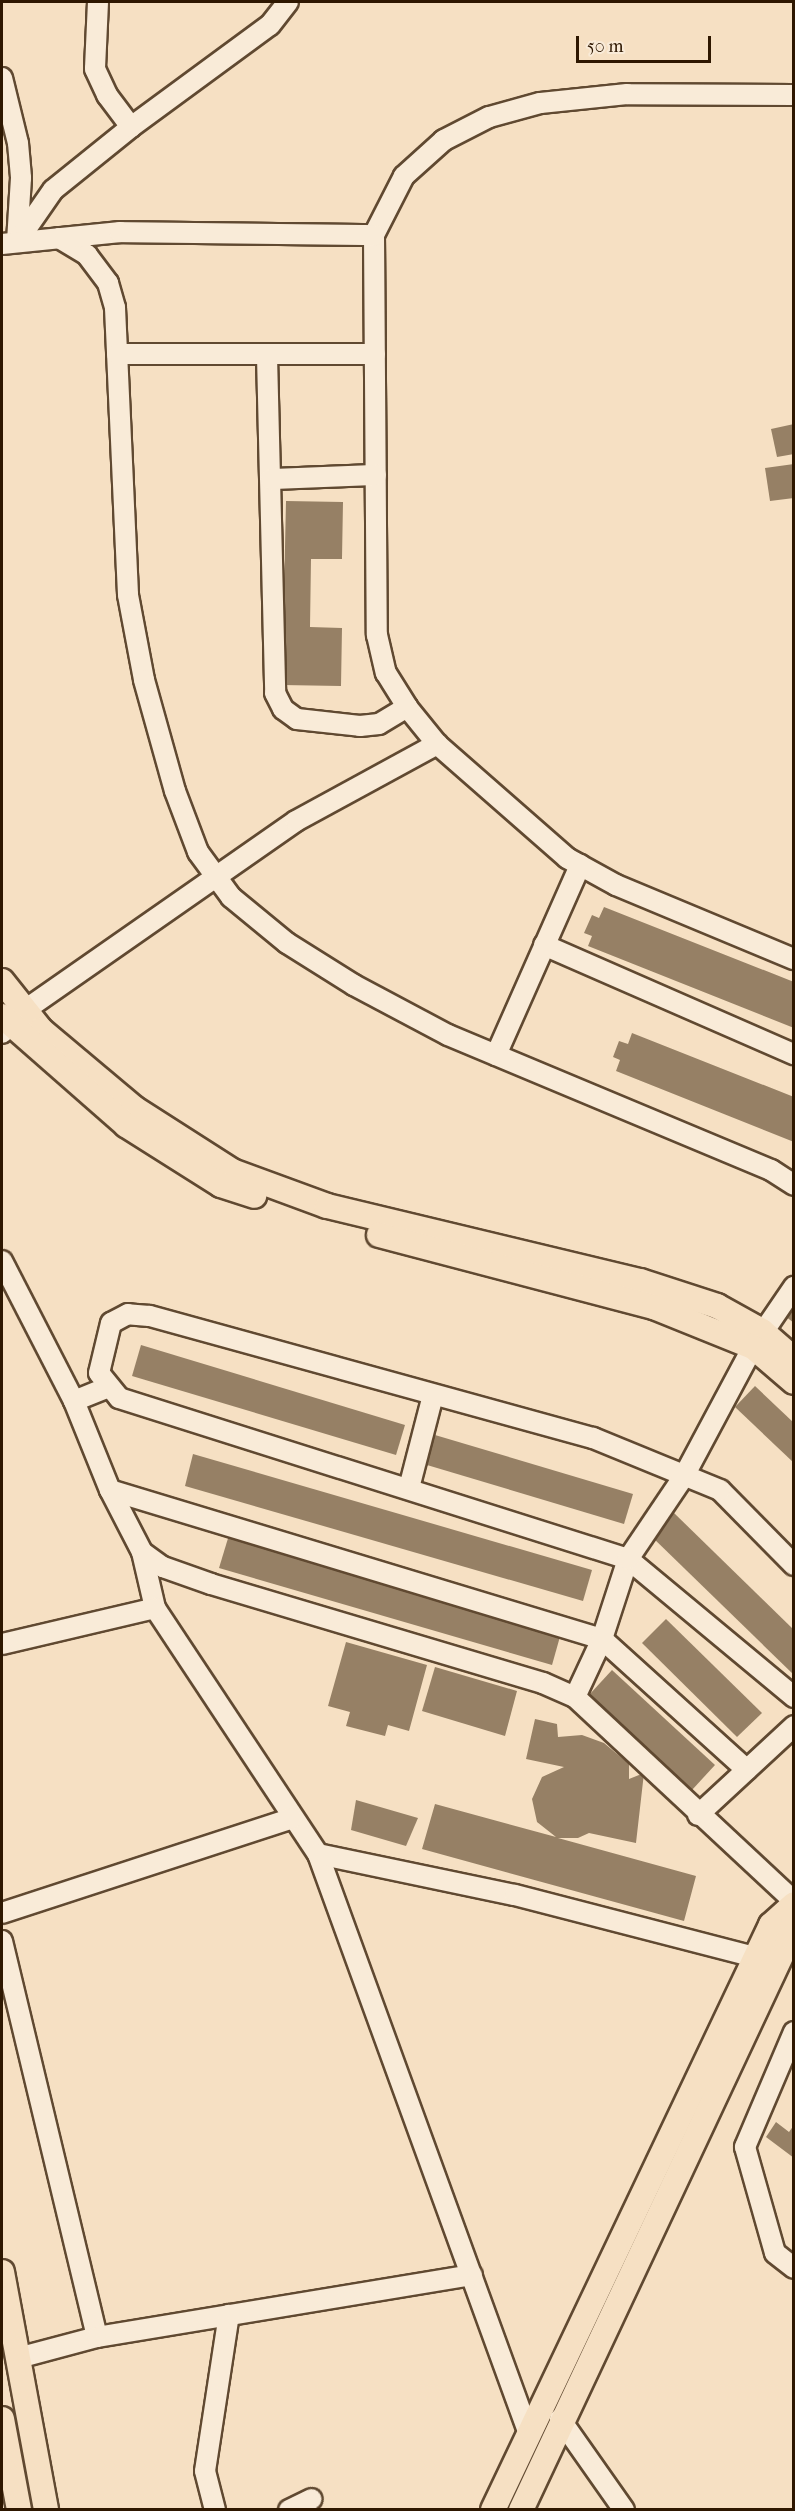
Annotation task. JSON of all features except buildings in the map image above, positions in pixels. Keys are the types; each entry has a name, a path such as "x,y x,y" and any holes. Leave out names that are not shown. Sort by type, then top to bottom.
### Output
{"main road":[{"path":"2,981 9,1021 126,1125 221,1185 318,1219 654,1307 758,1339 794,1359"},
{"path":"758,1339 794,1382"},
{"path":"493,2510 771,1924 794,1902"},
{"path":"520,2510 560,2419 786,1946 794,1919"},
{"path":"2,2272 46,2510"},
{"path":"2,2419 19,2510"}],"street":[{"path":"98,2 95,69 107,95 131,127"},
{"path":"9,243 53,190 131,127 270,25 288,2"},
{"path":"2,78 19,154 9,243"},
{"path":"794,95 627,94 540,103 489,117 444,140 404,176 374,235 377,635 387,673 407,707 437,744 496,798 580,865 616,885 794,959"},
{"path":"9,243 120,232 374,235"},
{"path":"58,238 87,255 108,283 115,308 128,595 144,681 175,791 198,852 231,897 287,943 375,996 496,1055 771,1170 794,1185"},
{"path":"117,354 267,356 375,354"},
{"path":"267,356 274,693 283,709 297,718 360,726 379,724 407,707"},
{"path":"271,478 376,475"},
{"path":"9,1021 296,821 437,744"},
{"path":"496,1055 580,865"},
{"path":"544,945 794,1054"},
{"path":"2,1261 74,1401 110,1490 142,1552 155,1608 318,1854 530,2434"},
{"path":"575,1697 602,1640 628,1559 684,1476 758,1339 794,1287"},
{"path":"794,1565 720,1490 593,1437 149,1316 128,1314 111,1323 99,1373 119,1398 628,1559 794,1697"},
{"path":"74,1401 108,1387"},
{"path":"409,1488 433,1395"},
{"path":"110,1490 602,1640 747,1770"},
{"path":"142,1552 164,1567 211,1584 543,1683 575,1697 698,1815 794,1902"},
{"path":"2,1644 155,1608"},
{"path":"698,1815 794,1726"},
{"path":"2,1913 292,1818"},
{"path":"318,1854 514,1895 755,1957"},
{"path":"2,1941 97,2337"},
{"path":"794,2032 745,2147 775,2253 794,2268"},
{"path":"18,2358 97,2337 472,2275"},
{"path":"215,2510 205,2470 228,2315"},
{"path":"560,2419 624,2510"},
{"path":"289,2510 312,2499"}]}
